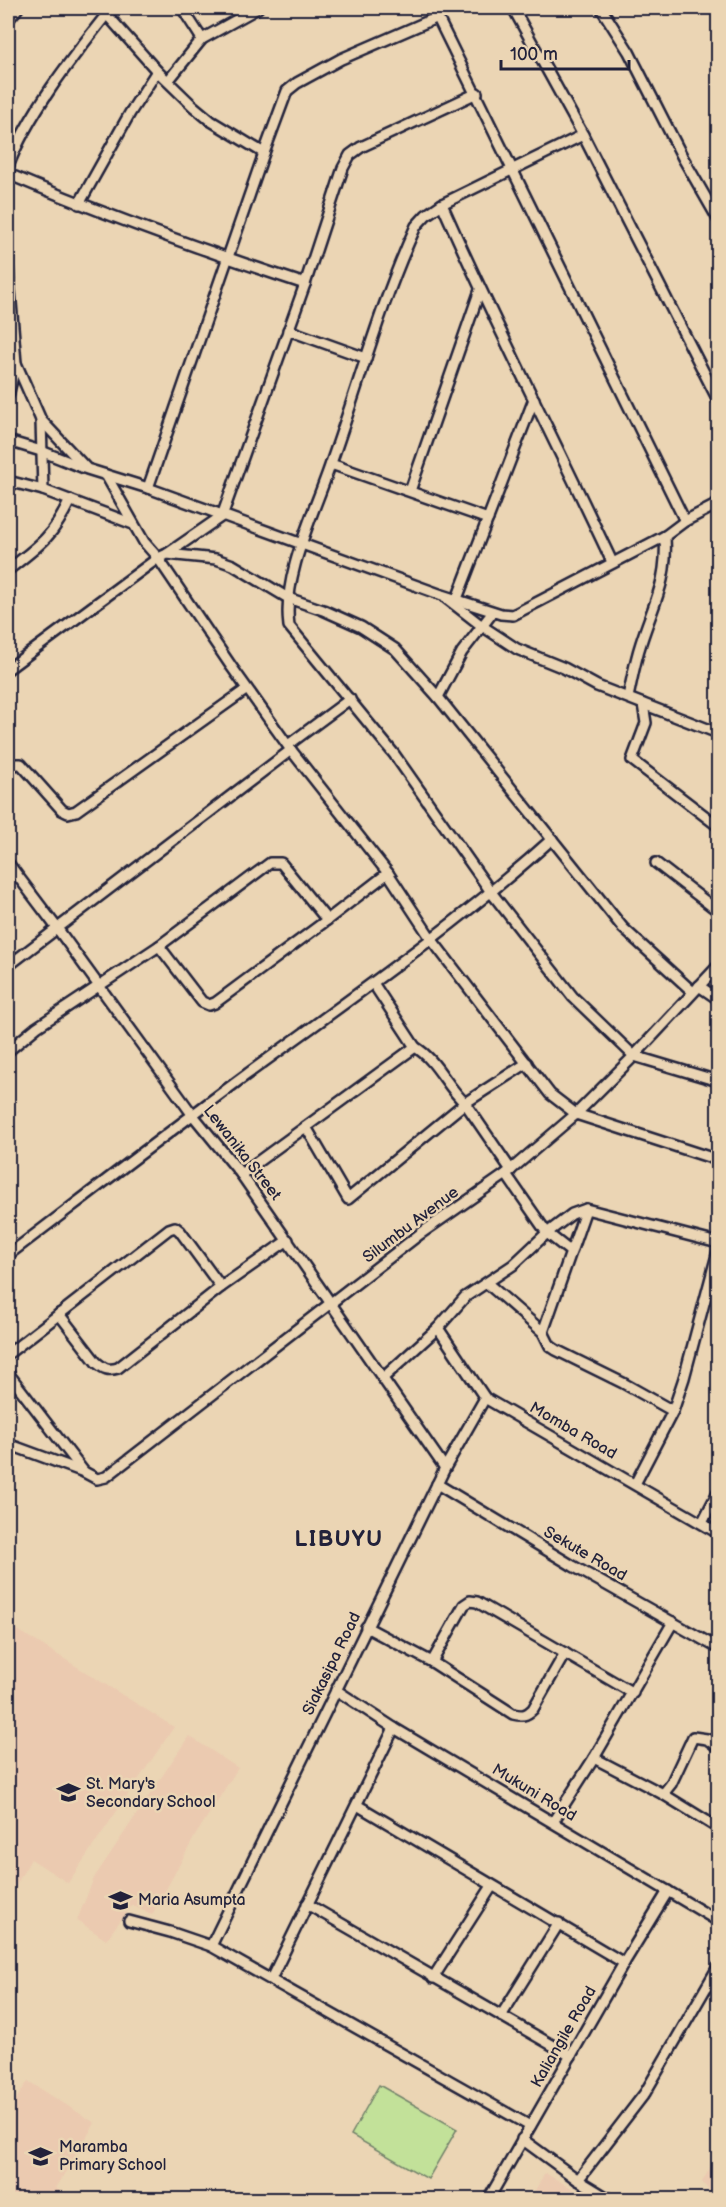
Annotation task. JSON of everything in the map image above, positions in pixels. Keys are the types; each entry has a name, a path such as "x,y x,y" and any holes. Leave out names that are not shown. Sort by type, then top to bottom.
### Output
{"street":[{"path":"8,20 18,8"},
{"path":"182,8 202,39"},
{"path":"168,81 202,39 258,8"},
{"path":"513,8 583,135 718,400"},
{"path":"601,8 629,52 683,158 718,219"},
{"path":"8,167 16,144 103,11 157,71 211,121 264,153"},
{"path":"148,488 287,91 341,59 436,12 686,521"},
{"path":"79,204 130,113 157,71"},
{"path":"8,669 162,556 222,516 305,284 343,168 350,155 361,147 477,93"},
{"path":"583,135 442,204 426,215 416,226 366,358 331,464 301,544 288,598 289,626 350,699 423,793 490,892 573,997 634,1056 718,1081"},
{"path":"8,174 79,204 228,259 305,284"},
{"path":"442,204 480,290 612,562"},
{"path":"8,266 16,363 8,396"},
{"path":"410,491 480,290"},
{"path":"288,330 366,358"},
{"path":"16,363 41,420 87,469"},
{"path":"456,602 534,399"},
{"path":"41,420 43,490"},
{"path":"8,441 148,488 456,602 513,615 665,536 686,521 718,504"},
{"path":"331,464 488,519"},
{"path":"106,475 144,542 162,556 247,689 388,873 432,939 550,1094 576,1114 718,1160"},
{"path":"8,481 43,490 133,524"},
{"path":"8,570 48,538 56,528 70,500"},
{"path":"628,697 641,644 657,604 664,576 665,536"},
{"path":"162,556 216,559 233,565 288,598 323,610 378,637 395,649 438,697 623,928 696,989 718,999"},
{"path":"456,602 482,626 517,649 564,668 597,686 718,733"},
{"path":"438,697 462,651 494,612"},
{"path":"8,770 16,764 21,764 62,810 68,813 76,811 247,689"},
{"path":"8,966 350,699"},
{"path":"644,704 646,723 632,760 718,826"},
{"path":"8,1255 192,1114 432,939 552,839"},
{"name":"Lewanika Street","path":"8,863 192,1114 241,1174 445,1467"},
{"path":"8,1051 37,1027 159,946 270,863 281,863 286,868 327,920"},
{"path":"656,863 718,911"},
{"path":"159,946 202,1002 208,1005 215,1003 388,873"},
{"name":"Silumbu Avenue","path":"84,1472 97,1479 106,1478 420,1234 509,1172 576,1114 718,966"},
{"path":"373,983 415,1047 425,1053 453,1091 465,1103 547,1233 571,1252"},
{"path":"241,1174 415,1047"},
{"path":"306,1127 348,1199 465,1103 527,1063"},
{"path":"543,1332 586,1209"},
{"path":"382,1378 438,1328 465,1297 488,1284 513,1265 547,1233 572,1214 586,1209 718,1243"},
{"path":"8,1354 169,1229 175,1227 221,1287"},
{"path":"59,1314 102,1368 110,1370 118,1368 221,1287 288,1240"},
{"path":"635,1484 673,1410 684,1378 718,1251"},
{"path":"488,1284 543,1332 550,1346 673,1410"},
{"name":"Momba Road","path":"438,1328 485,1398 718,1533"},
{"path":"8,1373 84,1472"},
{"name":"Siakasipa Road","path":"211,1946 445,1467 485,1398"},
{"path":"8,1444 84,1472"},
{"name":"Sekute Road","path":"437,1484 573,1566 718,1648"},
{"path":"702,1522 718,1492"},
{"path":"432,1662 464,1605 470,1601 477,1602 633,1693"},
{"path":"553,1822 633,1693 673,1622"},
{"path":"366,1627 432,1662 513,1714 522,1716 533,1709 565,1653"},
{"name":"Mukuni Road","path":"336,1690 394,1728 718,1921"},
{"path":"271,1979 394,1728"},
{"path":"663,1794 671,1784 693,1737 707,1739 718,1748"},
{"path":"594,1758 663,1794 718,1828"},
{"path":"357,1805 624,1963"},
{"path":"433,1978 492,1886"},
{"name":"Kaliangile Road","path":"488,2199 668,1891"},
{"path":"307,1904 571,2056"},
{"path":"129,1921 211,1946 530,2126"},
{"path":"501,2016 559,1923"},
{"path":"578,2180 645,2093 718,1967"},
{"path":"522,2139 578,2180 611,2199"}],"shaded area":[{"name":"St. Mary's Secondary School","path":"8,1624 174,1727 68,1883 31,1859 8,1899"},
{"path":"189,1736 238,1768 195,1836 152,1915 132,1905 106,1940 77,1920 94,1878"},
{"name":"Maramba Primary School","path":"28,2081 95,2123 56,2188 73,2199 8,2199 8,2112"},
{"path":"718,2154 718,2199 717,2200 702,2182"},
{"path":"545,2173 591,2199 530,2199"}],"green space":[{"path":"379,2085 457,2129 428,2179 351,2135"}],"place":[{"name":"St. Mary's Secondary School","path":"68,1793"},
{"name":"Maria Asumpta","path":"120,1900"},
{"name":"Maramba Primary School","path":"41,2156"}],"district":[{"name":"LIBUYU","path":"339,1539"}]}
